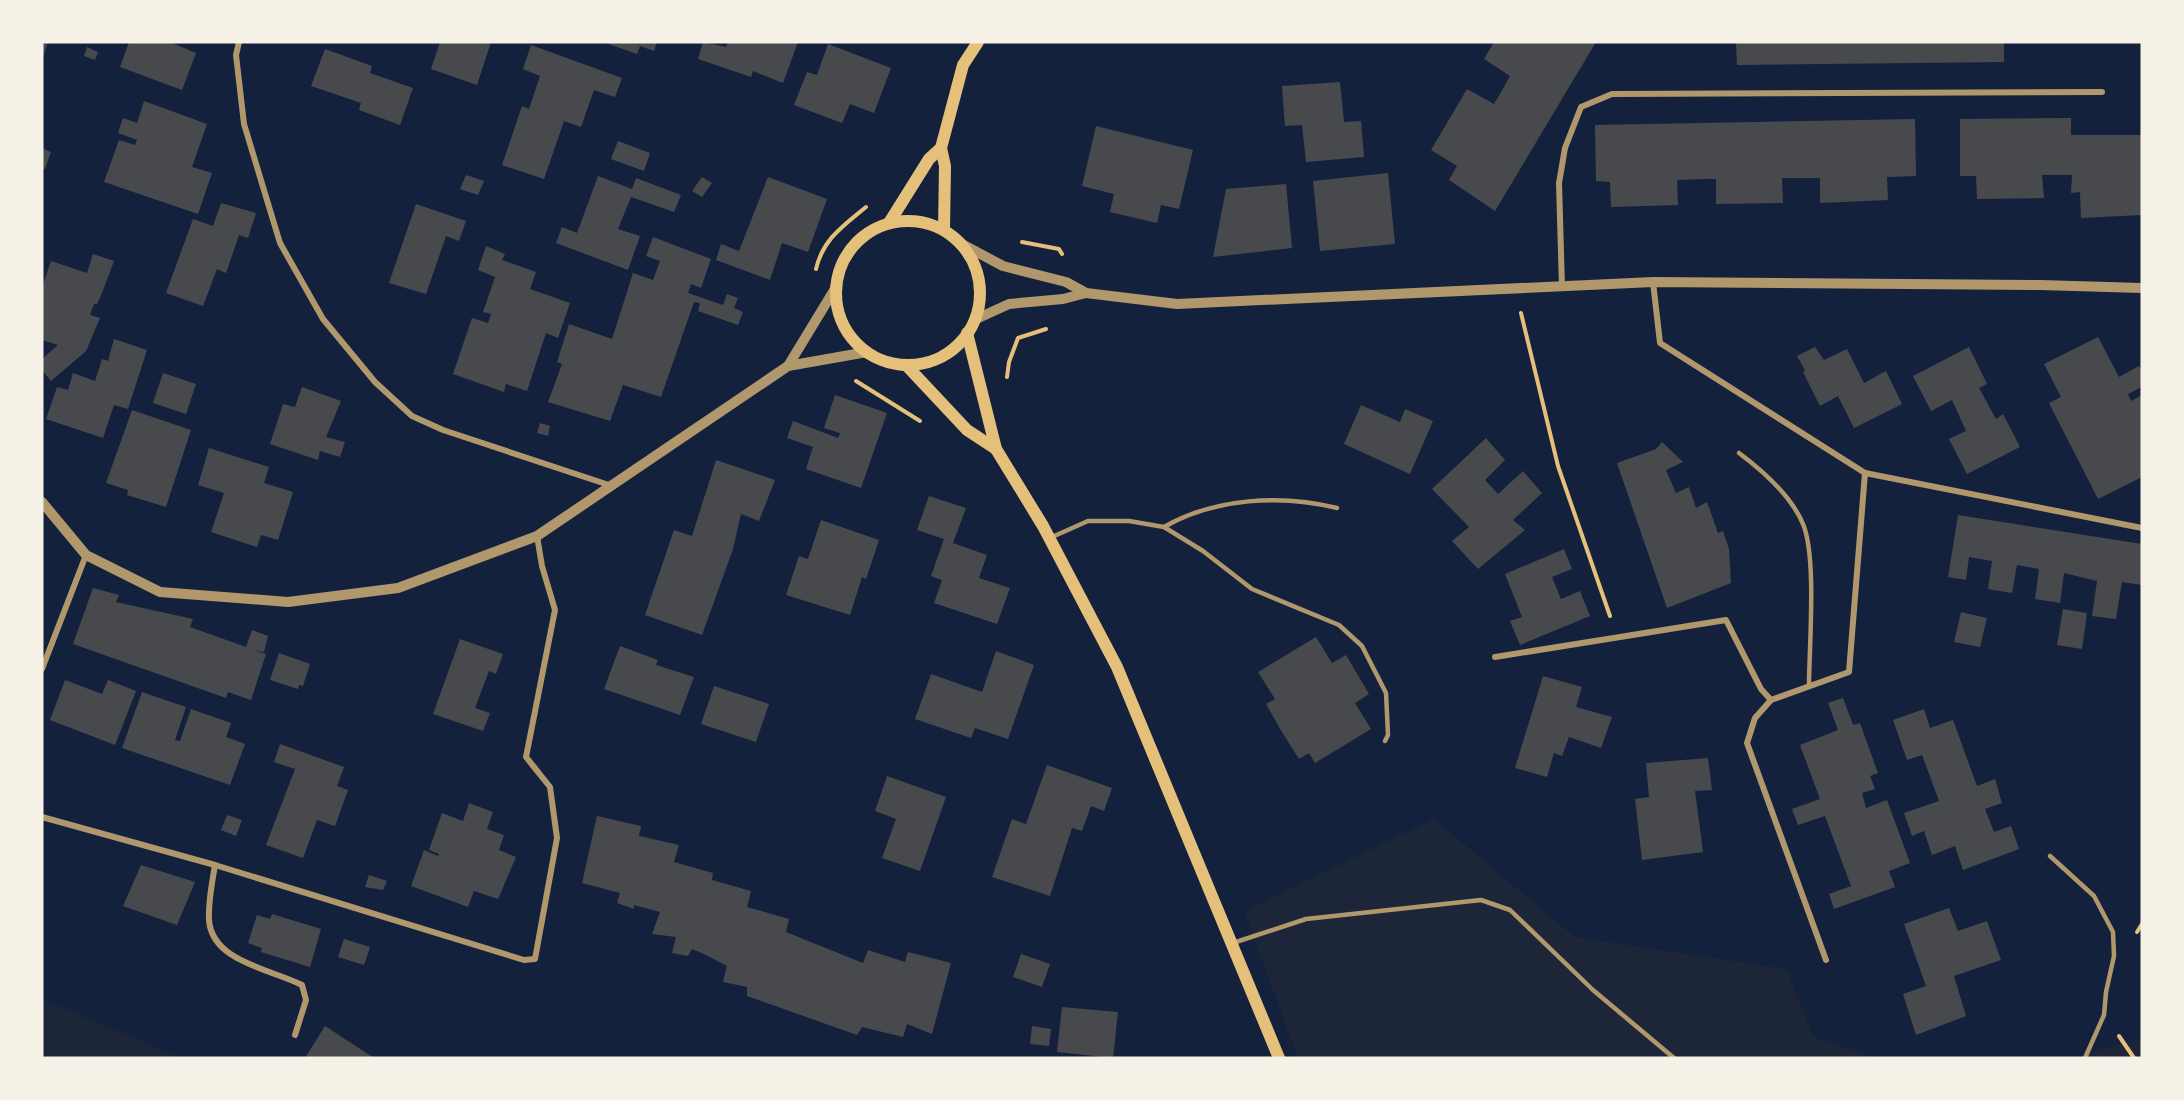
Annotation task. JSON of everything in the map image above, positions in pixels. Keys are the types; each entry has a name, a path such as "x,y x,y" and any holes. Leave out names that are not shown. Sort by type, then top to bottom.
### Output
{"main road":[{"path":"944,230 945,166 941,148 963,65 978,42"},
{"path":"889,223 929,159 941,148"},
{"path":"908,220 927,223 944,230 971,258 978,278 979,299 974,320 967,333 941,357 924,363 906,365 885,362 867,352 849,334 838,312 836,287 841,266 852,246 869,232 889,223 908,220"},
{"path":"967,333 996,449 1049,538 1117,667 1279,1058"},
{"path":"906,365 967,430 996,449"}],"street":[{"path":"239,42 236,55 244,124 280,243 323,319 375,382 412,416 443,430 612,486"},
{"path":"1562,287 1559,183 1565,148 1581,107 1612,94 2102,92"},
{"path":"958,242 1003,266 1066,282 1086,293"},
{"path":"1653,282 1660,343 1866,473 2142,528"},
{"path":"974,320 1009,304 1063,299 1086,293 1177,304 1653,282 2142,288"},
{"path":"788,366 836,287"},
{"path":"42,502 86,555 160,592 288,602 398,588 537,536 788,366 867,352"},
{"path":"1826,960 1747,743 1755,718 1771,700 1849,672 1866,473"},
{"path":"42,817 215,865 524,960 535,959 557,838 550,787 526,757 555,610 542,566 537,536"},
{"path":"42,669 86,555"},
{"path":"1495,657 1726,620 1761,689 1771,700"},
{"path":"215,865 209,923 218,946 241,961 280,973 302,985 306,1000 296,1035"}],"lane":[{"path":"1739,453 1766,473 1804,525 1810,563 1809,686"},
{"path":"1164,527 1183,516 1229,505 1285,499 1312,501 1337,508"},
{"path":"1049,538 1088,521 1129,521 1164,527 1203,551 1252,589 1339,625 1362,646 1386,693 1388,735 1385,741"},
{"path":"2050,856 2094,896 2113,932 2114,956 2106,992 2104,1016 2085,1058"},
{"path":"1233,944 1306,919 1481,900 1510,910 1593,990 1674,1058"}],"path":[{"path":"814,275 820,253 831,235 868,206"},
{"path":"1014,240 1059,249 1066,261 1066,282"},
{"path":"1517,288 1522,322 1558,466 1618,638"},
{"path":"1007,380 1009,362 1018,338 1054,326 1063,299"},
{"path":"854,380 924,423"}],"shaded area":[{"path":"1434,819 1575,937 1786,969 1814,1037 1876,1058 1298,1058 1244,911"},
{"path":"42,999 182,1058 42,1058"},
{"path":"2142,1037 2142,1058 2074,1058"}],"building":[{"path":"42,42 48,42 42,60"},
{"path":"129,42 170,42 196,53 182,90 120,67"},
{"path":"440,42 491,42 477,85 431,69"},
{"path":"603,42 657,42 654,51 640,46 637,54"},
{"path":"703,42 726,47 728,42 798,42 783,83 753,71 751,77 698,59"},
{"path":"1494,42 1596,42 1495,211 1449,180 1457,166 1431,150 1467,89 1494,104 1504,87 1510,76 1484,59"},
{"path":"1736,42 2004,42 2004,62 1737,65"},
{"path":"828,44 891,68 874,113 850,104 842,123 794,105 807,72 817,75"},
{"path":"531,45 622,78 615,97 594,90 581,127 564,121 544,179 502,165 522,106 529,109 540,76 523,69"},
{"path":"87,47 98,52 95,60 84,56"},
{"path":"325,49 372,66 370,73 413,88 400,125 359,110 361,103 311,86"},
{"path":"1340,82 1344,122 1361,121 1364,157 1306,162 1302,125 1285,126 1282,86"},
{"path":"144,101 207,124 192,167 212,173 198,214 104,182 119,140 135,145 137,140 118,133 123,118 137,123"},
{"path":"2071,118 2071,135 2142,135 2142,215 2081,218 2080,192 2071,193 2072,175 2042,175 2044,198 1977,199 1976,176 1960,176 1960,119"},
{"path":"1915,119 1916,176 1887,177 1888,200 1820,203 1820,178 1782,178 1783,203 1716,204 1716,179 1703,179 1677,180 1678,205 1611,207 1610,182 1596,181 1595,125"},
{"path":"1096,126 1193,150 1179,209 1161,205 1157,223 1110,212 1114,194 1082,186"},
{"path":"618,141 650,153 644,171 611,159"},
{"path":"42,148 51,152 45,169 42,168"},
{"path":"1388,173 1395,244 1320,251 1313,181"},
{"path":"466,175 484,181 478,195 460,189"},
{"path":"598,176 632,189 636,178 681,195 674,212 631,197 618,229 640,236 628,270 556,243 562,227 577,233"},
{"path":"702,177 712,183 702,197 692,191"},
{"path":"768,177 827,199 808,252 782,243 770,280 716,260 721,244 739,251"},
{"path":"1286,184 1292,248 1213,257 1226,189"},
{"path":"221,203 256,213 248,238 239,235 226,273 217,269 203,306 166,293 193,219 213,226"},
{"path":"416,204 466,221 459,241 446,236 426,294 389,283"},
{"path":"653,237 711,259 701,288 691,284 688,293 723,305 727,294 738,298 734,308 743,312 738,325 698,311 700,303 694,302 661,397 623,385 610,421 548,402 562,364 557,362 569,324 612,339 633,273 653,280 660,261 646,256"},
{"path":"486,246 505,254 502,260 536,272 530,289 570,303 558,338 546,333 527,391 506,384 504,392 453,374 472,318 488,323 491,314 483,312 495,277 478,270"},
{"path":"93,254 114,261 102,293 90,315 100,318 86,351 51,381 42,370 42,359 58,345 42,340 42,287 51,261 87,273"},
{"path":"2098,337 2119,377 2139,366 2142,371 2142,387 2128,394 2131,401 2142,395 2142,477 2098,499 2049,403 2061,397 2044,364"},
{"path":"114,339 147,350 128,409 114,405 103,438 46,419 57,387 68,390 73,373 95,381 102,359 108,361"},
{"path":"1815,347 1824,360 1847,349 1864,383 1886,371 1902,404 1854,428 1838,396 1820,406 1797,356"},
{"path":"1969,347 1987,384 1979,388 1996,419 2003,414 2020,447 1967,474 1949,439 1966,431 1952,400 1931,411 1913,376"},
{"path":"163,373 196,384 186,414 153,403"},
{"path":"302,387 341,401 326,437 345,442 340,457 320,451 318,460 270,444 283,404 295,407"},
{"path":"835,395 887,413 861,488 806,469 813,447 787,438 793,421 838,438 840,433 824,428"},
{"path":"1361,405 1400,422 1405,409 1433,421 1410,474 1344,444"},
{"path":"132,410 191,430 166,507 127,495 128,490 106,483"},
{"path":"540,423 550,426 548,436 537,433"},
{"path":"1486,438 1505,460 1485,480 1498,494 1523,471 1542,493 1513,520 1525,530 1478,569 1452,541 1469,527 1432,489"},
{"path":"1662,442 1683,462 1666,470 1676,493 1689,487 1696,508 1707,502 1718,533 1723,531 1729,549 1731,583 1667,608 1617,463 1656,449"},
{"path":"209,448 269,467 264,483 293,492 278,540 261,535 257,547 211,532 224,493 198,485"},
{"path":"716,460 775,480 759,521 741,514 733,549 702,635 645,615 674,530 692,536"},
{"path":"929,496 966,508 953,543 987,555 979,578 1010,588 997,624 934,603 942,580 931,576 944,539 917,530"},
{"path":"1958,515 2142,544 2142,585 2122,582 2116,619 2092,616 2097,581 2064,573 2060,603 2035,599 2039,569 2017,565 2012,593 1988,589 1992,561 1969,557 1966,580 1948,577"},
{"path":"821,520 879,540 866,579 862,577 850,615 786,595 799,556 808,559"},
{"path":"1564,549 1572,569 1552,577 1561,599 1580,591 1590,616 1520,645 1510,621 1522,617 1505,574"},
{"path":"93,588 119,595 116,602 193,619 190,627 246,647 252,630 268,636 264,652 254,650 266,654 251,700 228,692 226,698 73,644"},
{"path":"2063,609 2087,613 2082,649 2057,645"},
{"path":"1961,612 1987,618 1980,647 1954,642"},
{"path":"1316,637 1332,663 1346,655 1369,694 1355,703 1371,729 1315,763 1309,753 1299,759 1282,732 1266,704 1275,699 1258,672"},
{"path":"460,639 503,654 496,674 489,671 475,708 490,713 483,731 433,714"},
{"path":"620,646 658,660 656,665 694,677 680,715 604,689"},
{"path":"996,651 1034,665 1008,739 975,728 971,738 915,719 931,674 982,692"},
{"path":"279,653 310,664 303,686 299,685 298,689 270,680"},
{"path":"1543,676 1582,687 1576,707 1612,717 1601,748 1569,737 1562,756 1554,753 1547,777 1515,768"},
{"path":"65,680 102,694 108,680 136,691 115,745 50,720"},
{"path":"714,686 769,704 756,742 701,724"},
{"path":"142,692 186,707 175,740 180,741 191,709 231,723 226,737 245,744 230,785 122,748"},
{"path":"1843,698 1853,725 1860,723 1878,773 1870,776 1875,789 1862,793 1866,808 1887,800 1910,863 1889,871 1895,887 1834,909 1829,894 1851,886 1825,816 1798,825 1792,809 1820,799 1800,745 1838,730 1828,703"},
{"path":"1924,709 1930,728 1953,720 1977,786 1995,779 2002,803 1985,809 1994,832 2011,826 2019,849 1963,870 1955,846 1932,855 1924,831 1912,836 1904,813 1939,801 1922,755 1907,760 1893,720"},
{"path":"280,744 344,767 337,786 348,790 335,826 317,820 303,858 266,845 295,769 274,762"},
{"path":"1708,758 1712,790 1695,791 1703,852 1642,860 1635,799 1649,797 1646,763"},
{"path":"1047,765 1112,788 1104,811 1091,806 1082,831 1072,828 1050,896 992,877 1012,819 1026,824"},
{"path":"887,776 946,797 920,871 882,858 896,819 875,811"},
{"path":"469,803 493,812 487,829 504,835 499,850 516,857 498,899 474,891 468,907 411,886 424,850 438,856 439,854 429,850 442,813 463,821"},
{"path":"227,815 242,820 236,836 221,830"},
{"path":"597,816 641,826 639,836 679,845 674,862 713,873 712,880 751,891 747,907 789,919 786,932 863,963 868,950 905,962 908,952 951,963 932,1034 907,1024 903,1037 862,1027 857,1035 747,996 747,987 723,982 727,966 704,954 692,949 688,956 672,953 676,937 652,934 660,912 634,905 634,909 617,903 620,893 582,883"},
{"path":"141,865 195,882 177,925 123,906"},
{"path":"369,875 387,881 383,890 365,887"},
{"path":"1949,908 1958,931 1987,921 2001,960 1954,976 1966,1016 1916,1035 1903,994 1926,986 1904,924"},
{"path":"272,914 321,929 310,967 261,952 262,948 248,943 257,915 270,919"},
{"path":"344,939 370,947 364,965 338,957"},
{"path":"1021,954 1050,964 1042,987 1013,977"},
{"path":"1062,1007 1118,1012 1113,1058 1057,1052"},
{"path":"325,1026 374,1058 305,1058"},
{"path":"1032,1026 1051,1029 1049,1046 1030,1044"}]}
